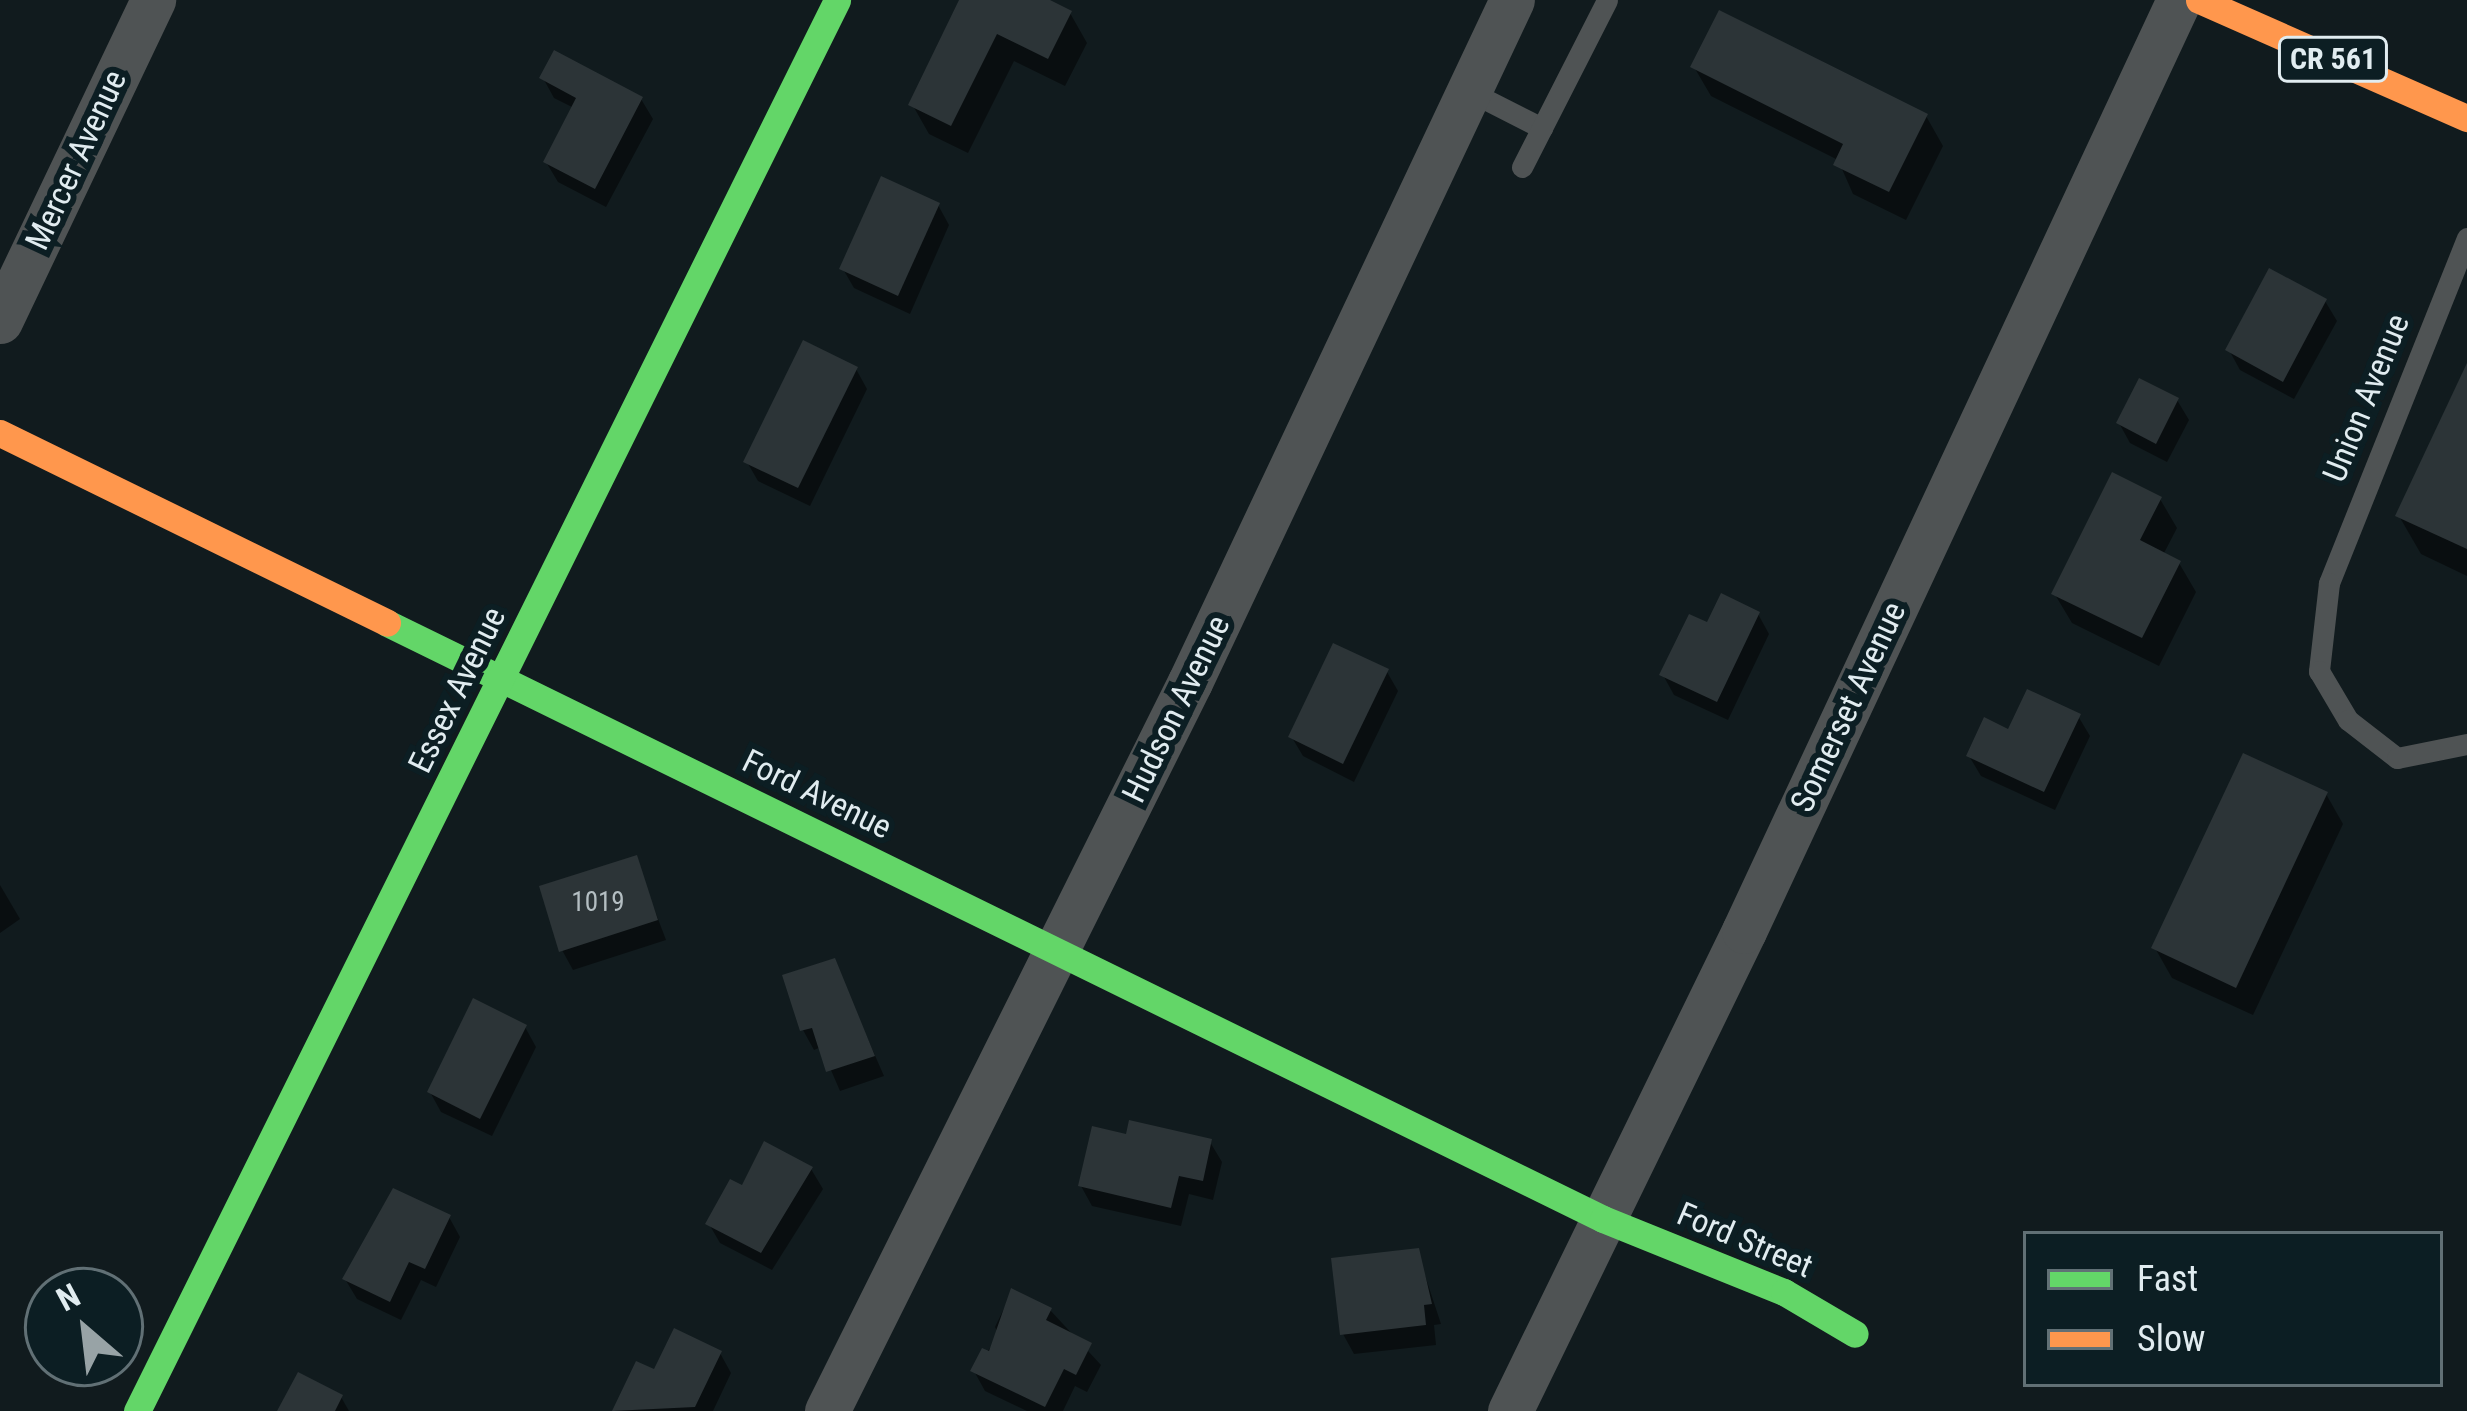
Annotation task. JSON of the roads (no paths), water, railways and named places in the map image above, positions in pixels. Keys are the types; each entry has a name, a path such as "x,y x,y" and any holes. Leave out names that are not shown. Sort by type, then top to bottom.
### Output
{"street":[{"name":"Mercer Avenue","path":"0,321 152,0"},
{"name":"Essex Avenue","path":"137,1411 838,0"},
{"name":"Hudson Avenue","path":"827,1411 1056,952 1512,0"},
{"name":"Somerset Avenue","path":"1510,1411 2179,0"},
{"name":"CR 561","path":"2199,0 2467,118"},
{"name":"Ford Avenue","path":"0,433 1603,1220"},
{"name":"Ford Street","path":"1603,1220 1784,1292 1856,1334"}],"lane":[{"path":"1522,167 1607,0"},
{"path":"1469,91 1542,128"},
{"name":"Union Avenue","path":"2467,238 2329,583 2319,670 2348,721 2397,758 2467,744"}]}
